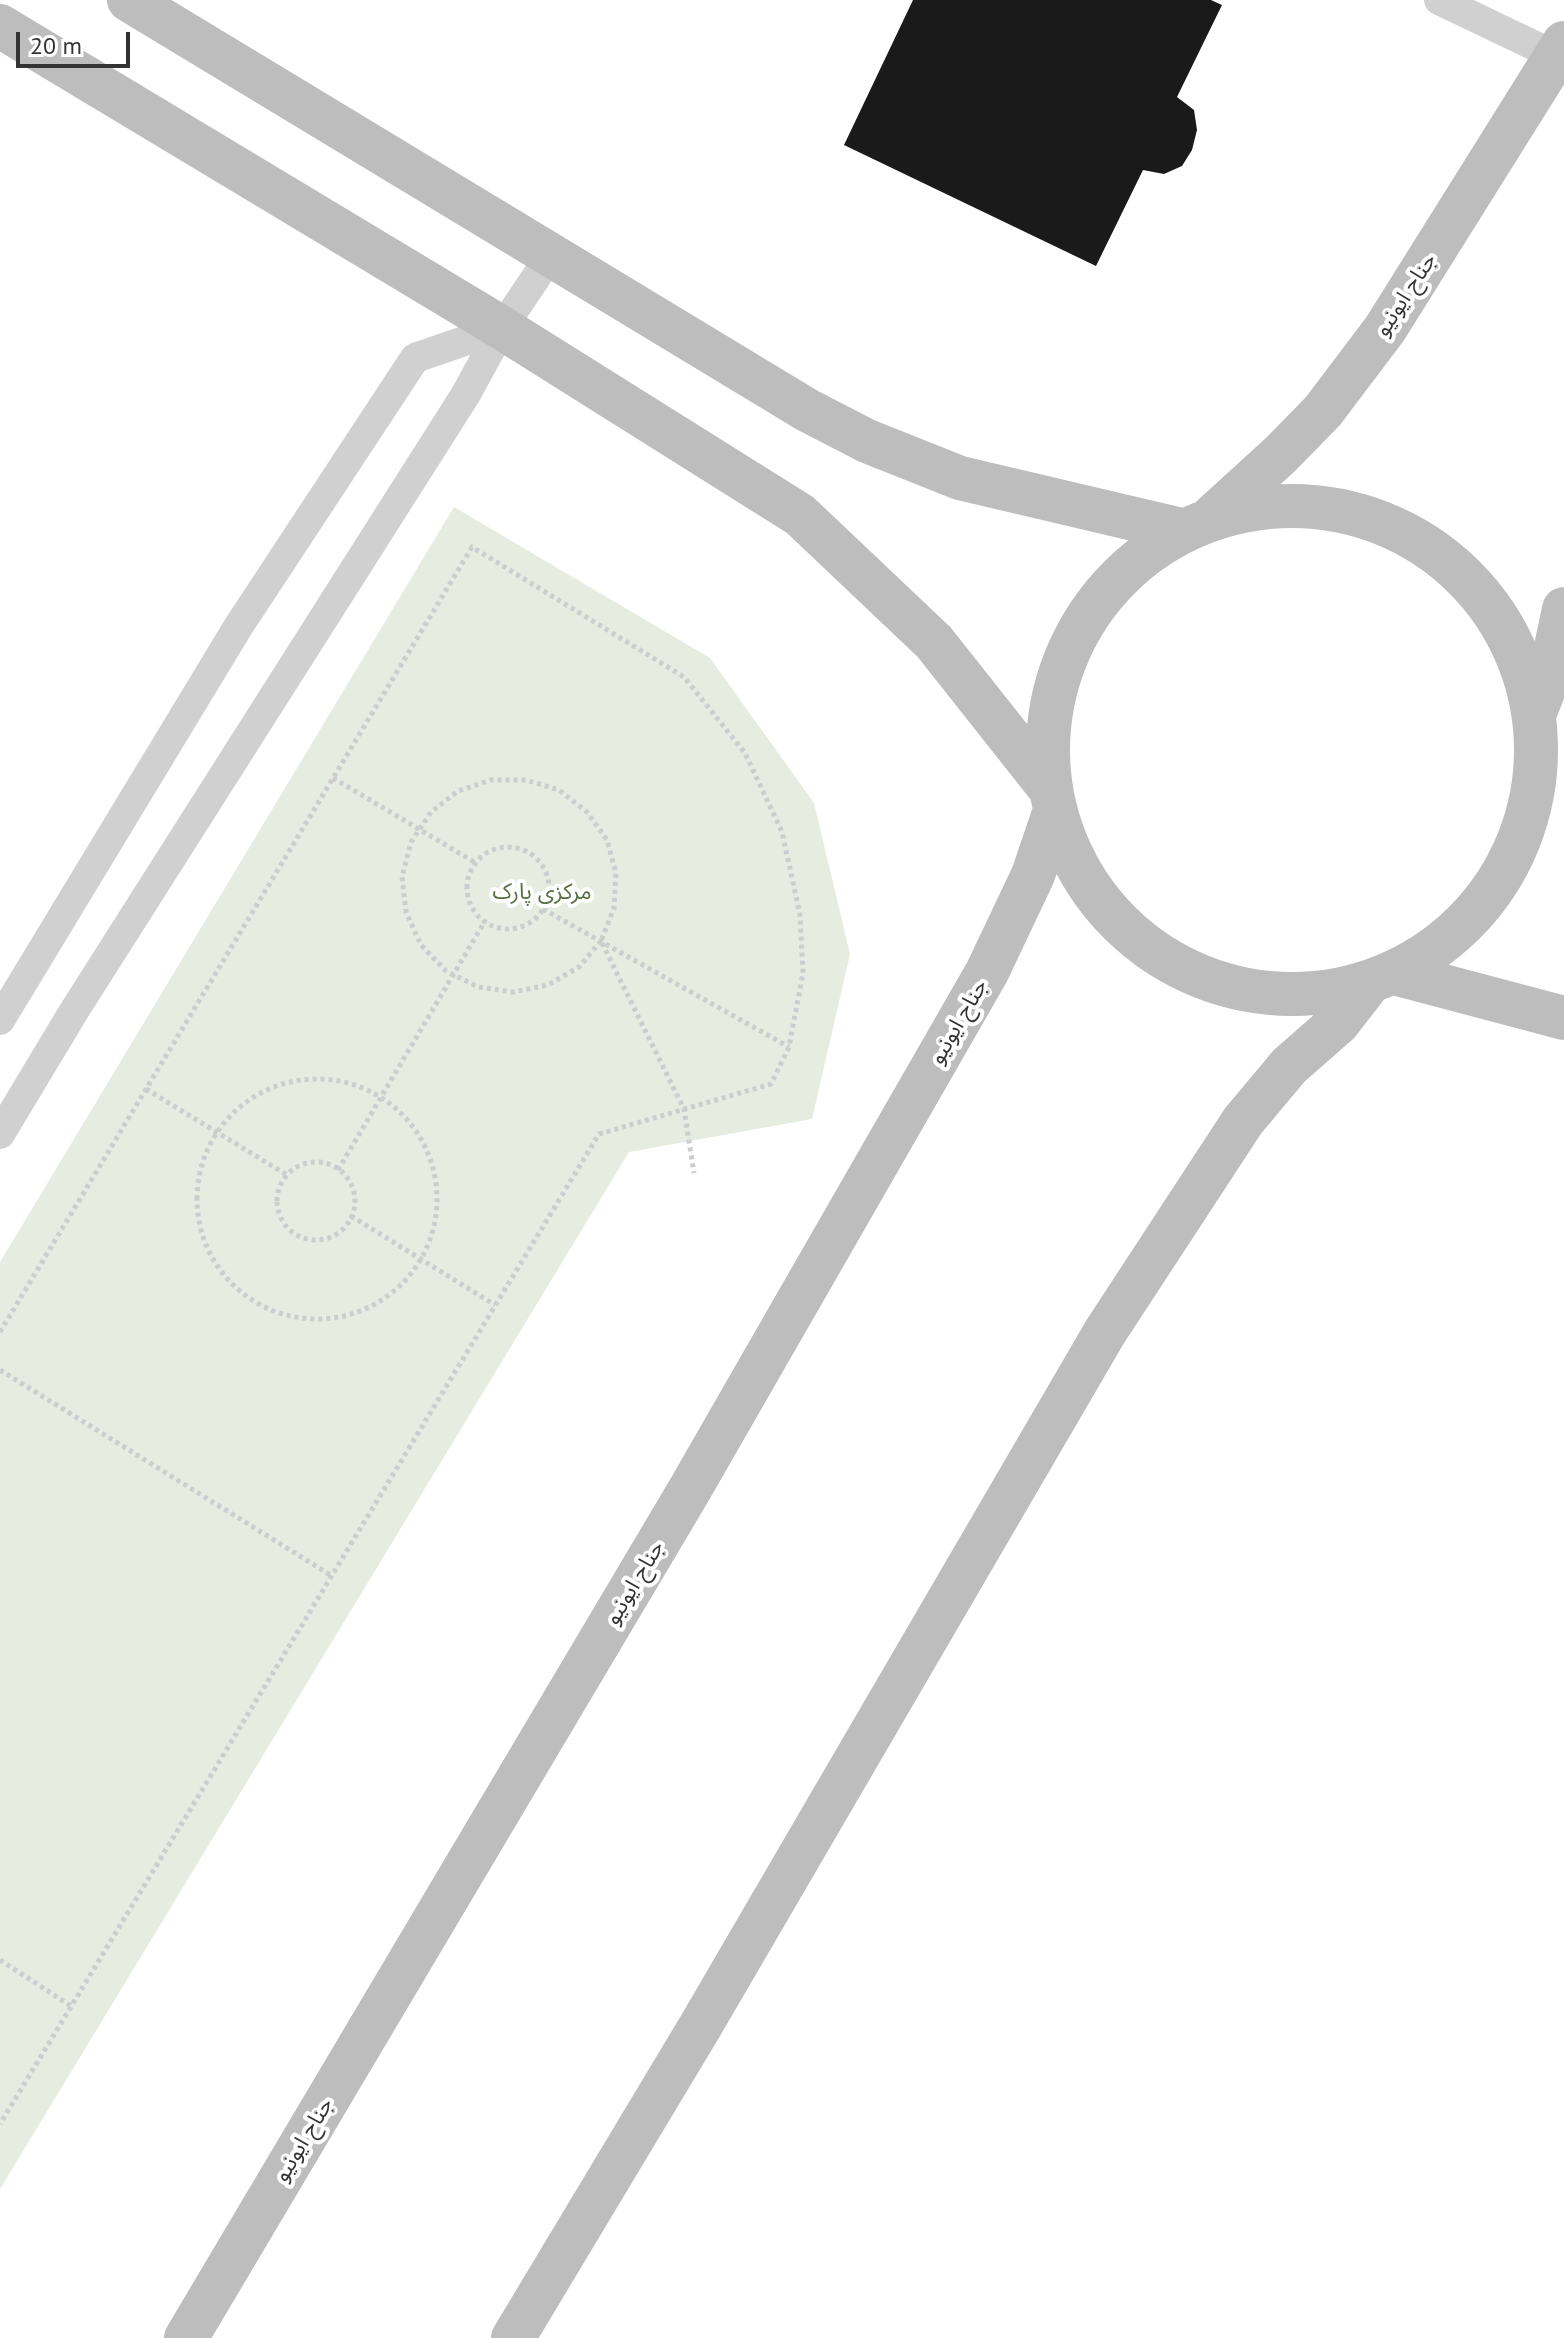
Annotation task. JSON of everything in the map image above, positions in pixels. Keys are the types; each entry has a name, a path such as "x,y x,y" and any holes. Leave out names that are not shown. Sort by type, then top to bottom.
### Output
{"main road":[{"path":"129,0 807,410 867,441 960,478 1195,524 1270,506 1332,509 1391,527 1444,559 1487,603 1518,656 1545,752"},
{"path":"0,26 502,328 800,515 934,642 1051,799 1080,874 1088,885 1121,926 1175,966 1237,989 1303,995 1382,978 1564,1018"},
{"name":"جناح ایونیو","path":"186,2338 690,1489 980,986 1033,875 1051,799 1049,709 1073,636 1118,575 1195,524 1281,454 1323,411 1385,329 1560,49"},
{"path":"513,2338 701,2025 1105,1332 1243,1121 1289,1066 1338,1023 1382,978 1441,945 1481,907 1511,862 1530,810 1545,752 1551,671 1564,609"}],"street":[{"path":"1439,0 1560,49"},
{"path":"0,1134 74,1011 466,394 502,328 551,255"},
{"path":"0,1020 238,627 415,358 502,328"}],"path":[{"path":"0,1332 472,547 684,677 745,753 782,832 800,915 803,973 789,1047 771,1084 599,1134 0,2124"},
{"path":"333,778 476,863"},
{"path":"491,780 526,780 559,790 587,812 607,840 616,873 614,908 601,941 579,967 548,985 513,992 478,987 446,971 421,945 406,912 402,877 411,842 420,830 431,812 458,791 491,780"},
{"path":"504,847 530,853 541,863 547,876 549,889 543,909 530,922 518,928 505,929 485,921 473,909 468,897 467,884 476,863 491,851 504,847"},
{"path":"543,909 789,1047"},
{"path":"338,1170 485,921"},
{"path":"601,941 684,1109 694,1173"},
{"path":"313,1078 351,1083 381,1097 413,1125 431,1158 438,1194 434,1232 421,1260 393,1293 360,1311 324,1319 312,1318 287,1315 253,1300 224,1275 205,1242 197,1204 199,1179 201,1166 216,1131 242,1104 276,1085 313,1078"},
{"path":"146,1089 287,1175"},
{"path":"310,1163 322,1163 338,1170 351,1185 355,1197 351,1216 341,1232 316,1240 292,1232 283,1222 277,1198 280,1185 287,1175 297,1167 310,1163"},
{"path":"351,1216 495,1305"},
{"path":"0,1370 332,1576"},
{"path":"0,1960 71,2006"}],"green space":[{"name":"مرکزی پارک","path":"454,507 710,658 814,803 850,954 812,1119 629,1152 0,2189 0,1262"}],"building":[{"path":"913,0 1211,0 1222,5 1177,97 1194,110 1197,130 1192,150 1182,166 1164,174 1143,170 1096,266 844,145"}]}
